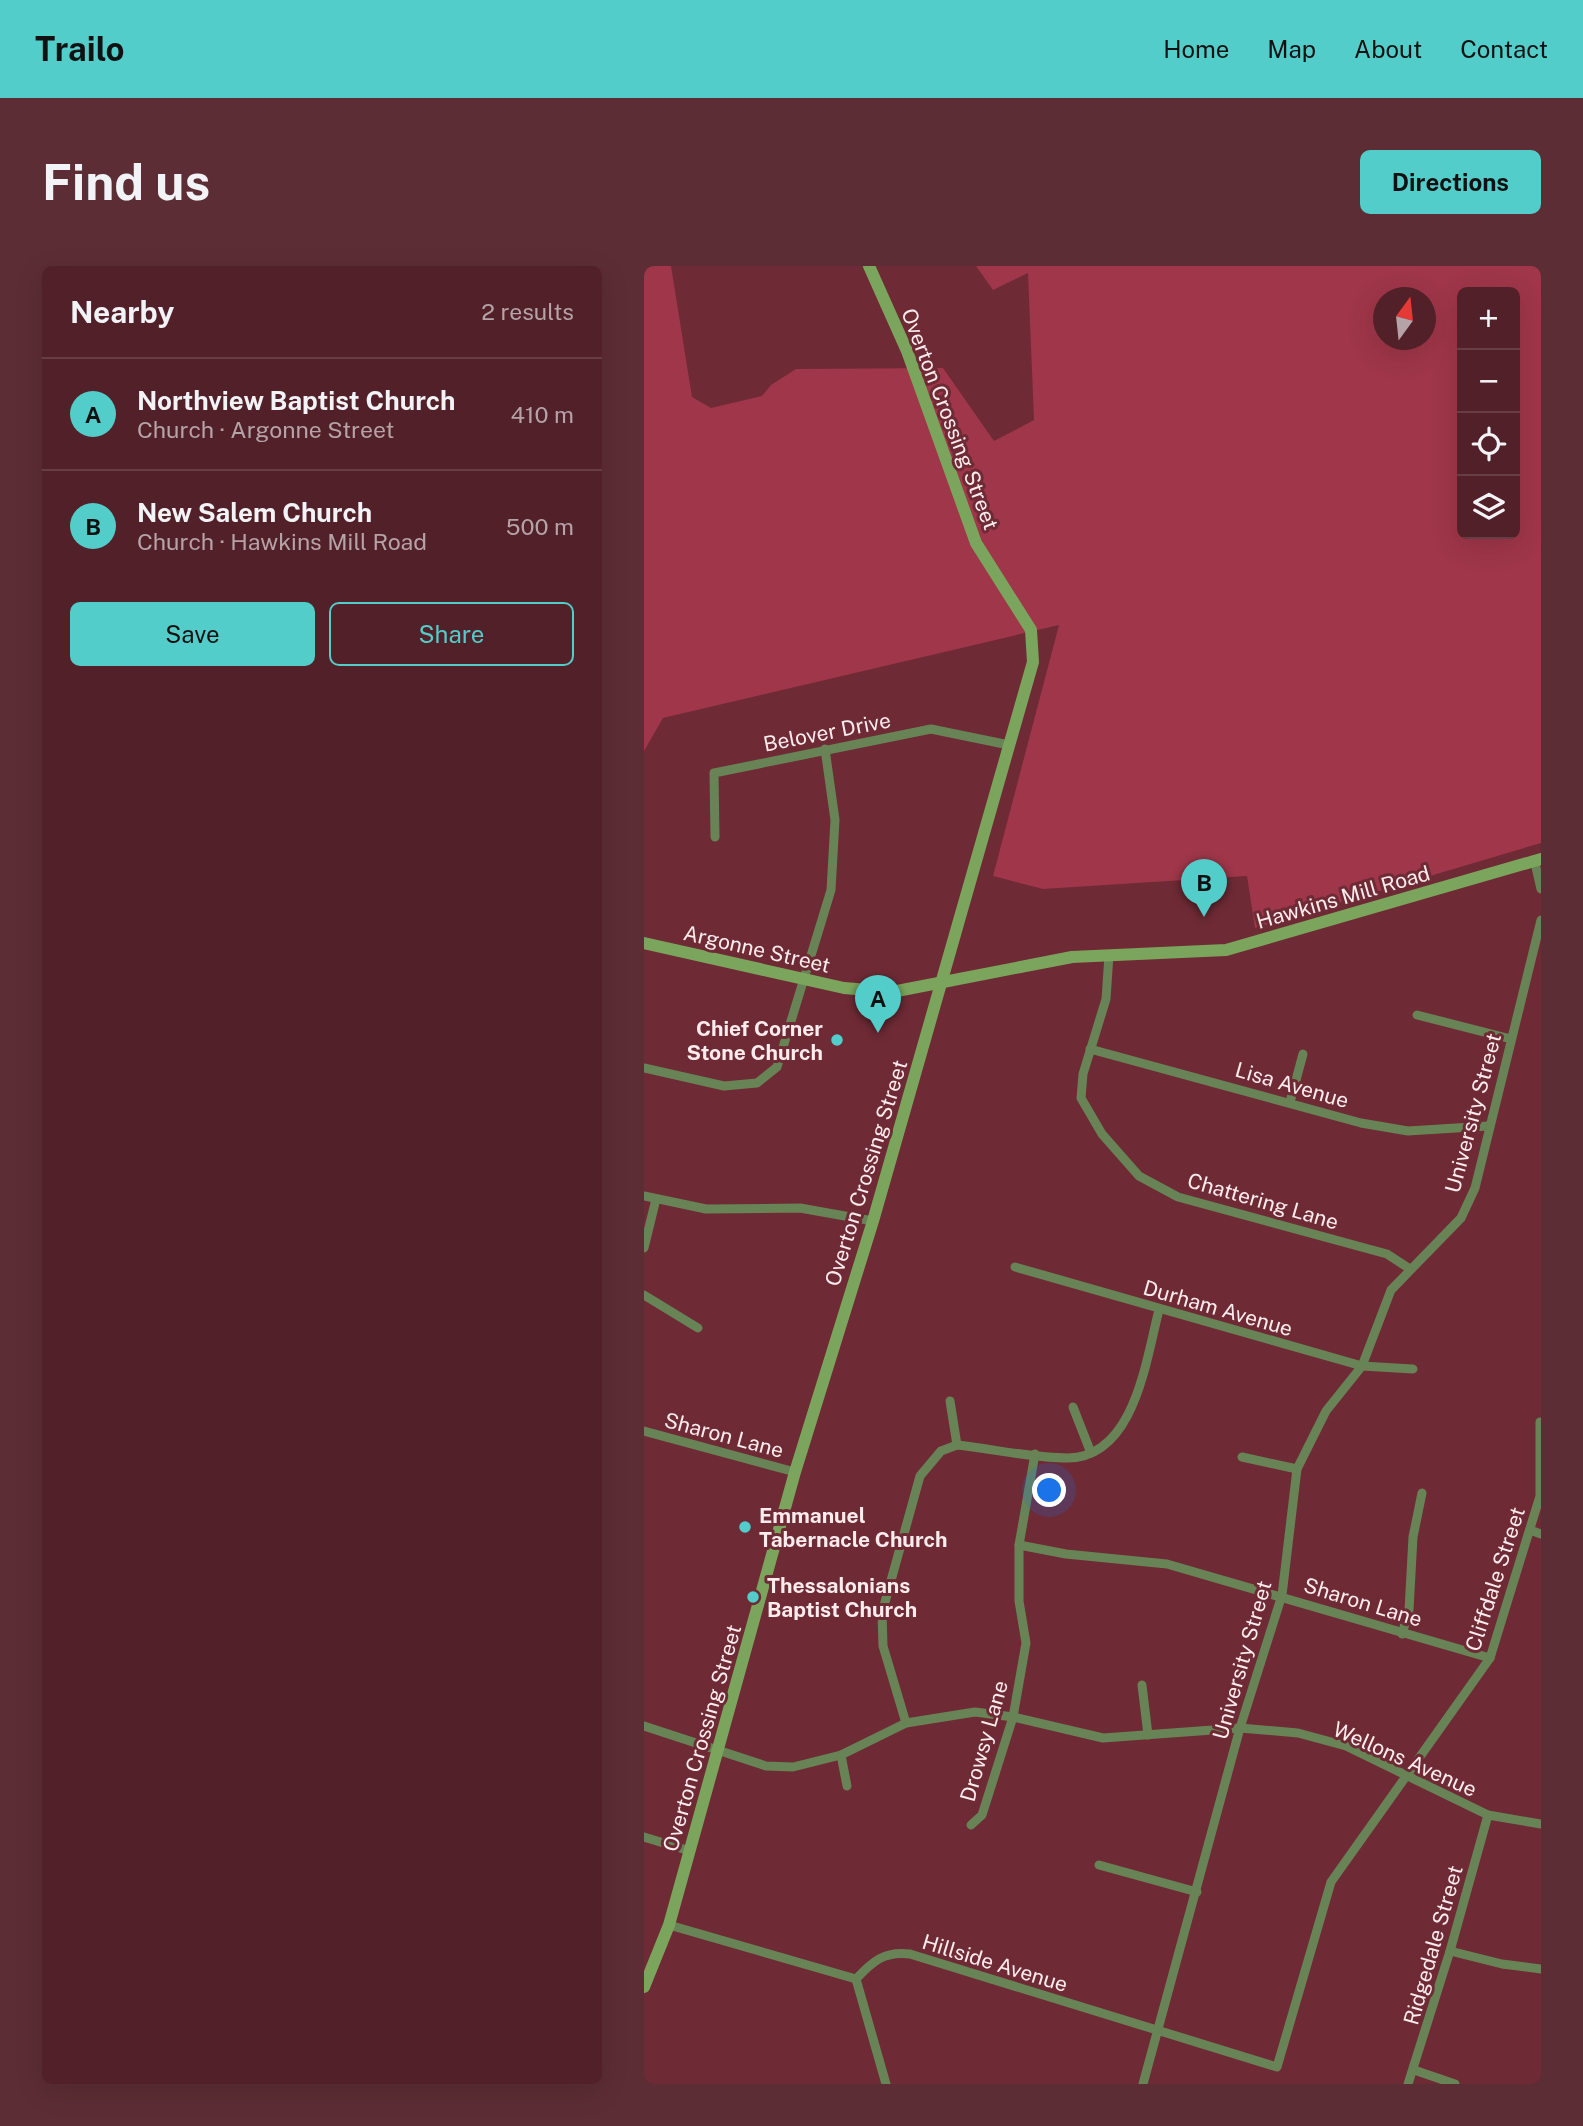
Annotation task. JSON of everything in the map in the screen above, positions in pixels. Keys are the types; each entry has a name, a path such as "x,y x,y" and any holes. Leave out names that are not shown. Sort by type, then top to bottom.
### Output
{"street":[{"name":"Overton Crossing Street","path":"644,1987 669,1925 720,1751 795,1472 944,980 1033,662 1031,630 976,542 907,351 869,266"},
{"name":"Belover Drive","path":"715,837 714,773 932,729 1009,745"},
{"path":"644,1068 724,1086 757,1083 777,1067 831,890 835,820 825,749"},
{"path":"1538,861 1541,889"},
{"name":"Hawkins Mill Road","path":"944,980 1072,957 1226,950 1538,861"},
{"name":"University Street","path":"1143,2084 1160,2032 1240,1728 1282,1595 1297,1469 1326,1411 1362,1366 1391,1290 1461,1218 1475,1188 1488,1126 1541,920"},
{"name":"Argonne Street","path":"644,943 845,988 892,992 944,980"},
{"name":"Chattering Lane","path":"1109,955 1106,999 1083,1074 1081,1098 1102,1134 1139,1176 1178,1197 1387,1254 1410,1269"},
{"path":"1417,1015 1511,1039"},
{"name":"Lisa Avenue","path":"1090,1049 1361,1123 1408,1131 1488,1126"},
{"path":"1290,1102 1303,1054"},
{"path":"644,1196 706,1209 800,1208 873,1221"},
{"path":"644,1248 656,1199"},
{"name":"Durham Avenue","path":"1015,1267 1362,1366 1413,1368"},
{"path":"644,1295 698,1328"},
{"path":"906,1723 883,1646 882,1613 920,1476 941,1451 957,1445 1070,1458 1091,1452 1118,1434 1133,1409 1159,1310"},
{"path":"950,1401 957,1445"},
{"path":"1073,1407 1091,1452"},
{"name":"Cliffdale Street","path":"1277,2067 1331,1882 1490,1658 1540,1496 1540,1422"},
{"name":"Sharon Lane","path":"644,1431 795,1472"},
{"name":"Drowsy Lane","path":"971,1825 982,1815 1013,1717 1026,1643 1019,1601 1019,1545 1035,1454"},
{"path":"1242,1457 1297,1469"},
{"path":"1402,1634 1409,1610 1413,1537 1422,1493"},
{"path":"1530,1530 1541,1534"},
{"name":"Sharon Lane","path":"1019,1545 1066,1554 1167,1564 1282,1595 1402,1634 1490,1658"},
{"path":"1142,1685 1148,1735"},
{"name":"Wellons Avenue","path":"644,1726 766,1766 793,1767 841,1755 906,1723 975,1712 1013,1717 1103,1738 1240,1728 1298,1734 1346,1746 1488,1815 1541,1824"},
{"path":"841,1755 847,1786"},
{"name":"Ridgedale Street","path":"1408,2084 1450,1951 1488,1815"},
{"path":"644,1837 690,1850"},
{"path":"1099,1865 1197,1892"},
{"path":"669,1925 856,1979 886,2084"},
{"path":"1450,1951 1502,1965 1541,1969"},
{"name":"Hillside Avenue","path":"856,1979 876,1958 893,1952 910,1954 1277,2067"},
{"path":"1414,2070 1455,2084"}],"shaded area":[{"path":"644,266 671,266 692,397 711,408 762,396 771,385 796,369 943,368 994,441 1034,420 1028,273 993,290 976,266 1541,266 1541,843 1255,928 1247,876 1043,889 993,876 1059,625 663,718 644,751"}],"place":[{"name":"New Salem Church","path":"1204,917"},
{"name":"Northview Baptist Church","path":"878,1033"},
{"name":"Chief Corner Stone Church","path":"837,1040"},
{"name":"Emmanuel Tabernacle Church","path":"745,1527"},
{"name":"Thessalonians Baptist Church","path":"753,1597"}]}
